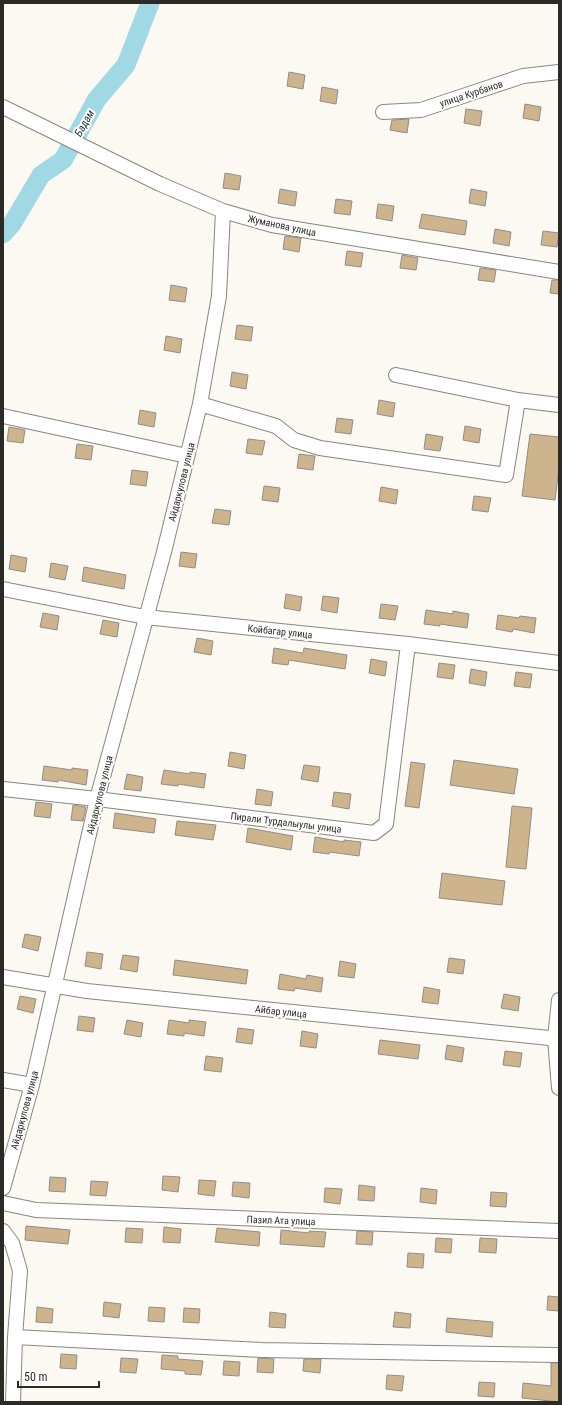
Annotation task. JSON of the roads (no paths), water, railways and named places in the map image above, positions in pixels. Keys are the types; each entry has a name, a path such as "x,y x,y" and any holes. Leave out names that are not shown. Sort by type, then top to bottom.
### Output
{"street":[{"name":"улица Курбанов","path":"382,112 421,110 522,76 559,72"},
{"name":"Жуманова улица","path":"3,107 160,184 223,211 272,225 559,272"},
{"name":"Айдаркулова улица","path":"4,1180 32,1085 98,799 145,618 164,552 200,404 219,296 223,211"},
{"path":"396,375 518,400 559,405"},
{"path":"200,404 276,426 294,440 320,448 506,475 518,400"},
{"path":"3,416 187,456"},
{"name":"Койбагар улица","path":"3,589 145,618 408,644 559,662"},
{"name":"Пирали Турдалыулы улица","path":"3,789 98,799 374,833 386,824 408,644"},
{"name":"Айбар улица","path":"3,977 87,991 557,1039"},
{"path":"559,1000 557,1039 559,1088"},
{"path":"3,1080 32,1085"},
{"name":"Пазил Ата улица","path":"3,1203 36,1210 559,1231"},
{"path":"3,1231 12,1243 20,1271 15,1337 13,1402"},
{"path":"15,1337 262,1350 559,1355"}],"waterway":[{"name":"Бадам","path":"3,234 12,224 41,175 63,160 97,99 126,65 150,3"}]}
